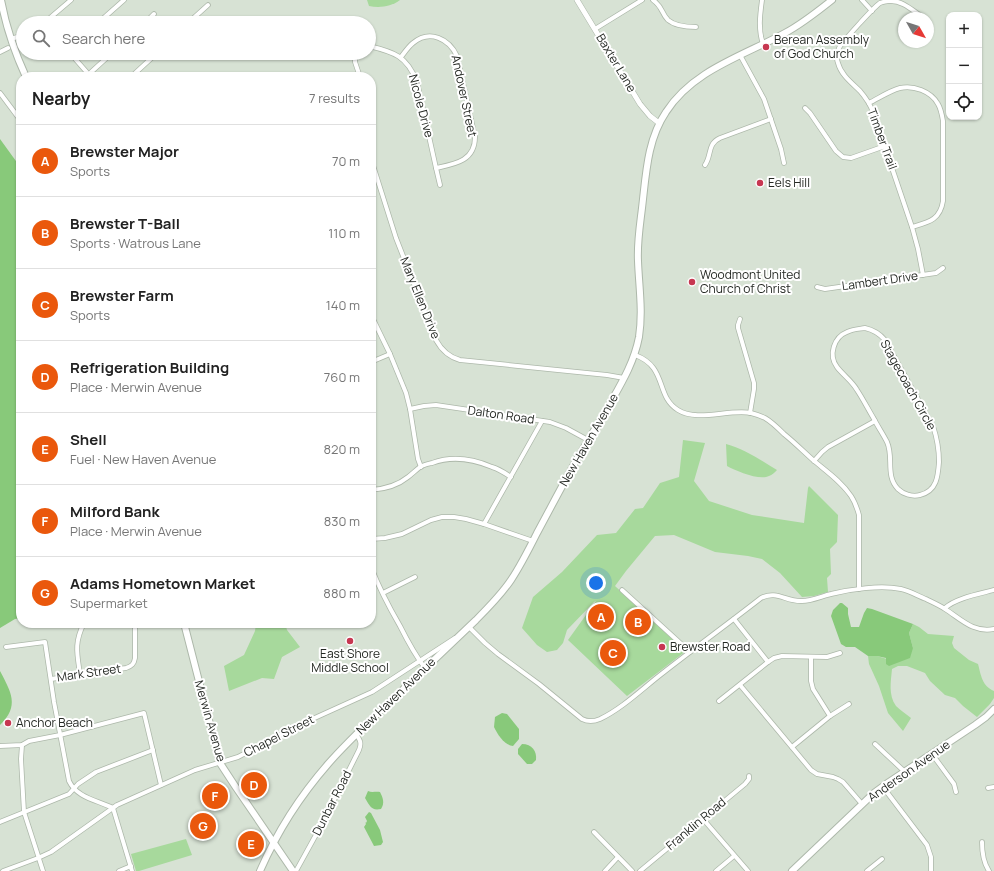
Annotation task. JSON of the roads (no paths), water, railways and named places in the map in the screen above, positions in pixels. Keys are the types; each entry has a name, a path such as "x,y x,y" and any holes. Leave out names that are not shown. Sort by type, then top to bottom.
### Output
{"main road":[{"path":"1,0 1,10 16,52"},
{"name":"New Haven Avenue","path":"260,871 273,842 292,811 328,764 356,734 493,602 509,582 522,562 568,474 624,378 635,355 639,337 641,303 638,259 639,237 650,152 654,135 659,123 673,101 690,84 705,74 802,23 832,0"},
{"path":"19,60 24,72"},
{"name":"Merwin Avenue","path":"185,628 220,763 293,871"},
{"name":"Anderson Avenue","path":"796,870 862,804 883,787 975,725 994,709"}],"street":[{"path":"52,16 71,0"},
{"path":"106,16 124,0"},
{"name":"Baxter Lane","path":"577,0 640,104 650,116 659,123"},
{"path":"595,29 642,0"},
{"path":"652,0 659,5 666,18 671,22 696,27"},
{"path":"762,0 759,25 763,44"},
{"path":"862,0 872,11"},
{"name":"Timber Trail","path":"915,12 907,6 894,1 885,1 881,3 842,44 837,57 843,74 861,92 869,103 912,227 923,275"},
{"path":"196,16 208,5"},
{"path":"11,39 16,37"},
{"name":"Andover Street","path":"401,58 405,51 413,43 422,38 428,37 436,37 448,42 457,56 475,142 470,153 463,160 436,168"},
{"path":"0,52 8,48"},
{"name":"Nicole Drive","path":"376,48 387,50 401,58 411,69 417,82 436,168"},
{"path":"740,55 764,99 781,149 784,163"},
{"path":"76,60 87,72"},
{"path":"94,72 105,60"},
{"path":"136,72 149,60"},
{"path":"355,60 358,72"},
{"path":"869,103 898,89 915,88 927,93 936,101 940,109 943,121 943,205 940,213 934,219 912,227"},
{"path":"0,93 16,114"},
{"path":"805,108 836,151 843,157 851,158 885,146"},
{"path":"705,166 708,161 711,146 716,140 771,119"},
{"path":"436,168 440,185"},
{"name":"Mary Ellen Drive","path":"376,175 402,257 436,340 445,352 453,358 460,360 624,378"},
{"name":"Lambert Drive","path":"817,287 825,289 923,275 936,273 942,268"},
{"path":"740,319 738,328 754,383 750,413"},
{"path":"376,325 406,393 418,459 421,467"},
{"name":"Stagecoach Circle","path":"865,328 873,330 885,340 933,426 938,442 938,478 929,491 919,496 911,496 902,492 896,486 891,477 891,453 889,446 875,421 857,390 838,369 834,361 832,354 835,343 840,336 849,331 865,328"},
{"path":"376,360 390,354"},
{"path":"635,355 643,358 652,366 659,378 666,398 679,411 686,414 696,415 739,412 760,416 769,421 843,486 851,495 856,505 859,520 859,589"},
{"name":"Dalton Road","path":"410,409 436,405 542,421 559,424 588,440"},
{"path":"484,524 542,421"},
{"path":"814,461 825,449 875,421"},
{"path":"376,490 385,489 407,479 421,467 436,461 448,459 469,461 492,467 511,477"},
{"path":"376,539 402,534 430,520 454,517 484,524 533,541"},
{"path":"382,593 415,577"},
{"path":"376,579 419,661 425,668"},
{"path":"466,629 540,684 582,719 589,722 599,720 615,710 761,598 770,595 794,601 803,601 859,589 902,589 945,608 956,618 969,626 994,629"},
{"path":"622,590 690,652"},
{"path":"945,608 958,601 994,590"},
{"path":"734,619 768,662"},
{"path":"80,674 76,646 82,628"},
{"name":"Mark Street","path":"51,679 132,666 135,658 135,628"},
{"name":"Chapel Street","path":"2,871 51,852 117,805 195,770 244,755 297,726 372,692 466,629"},
{"path":"6,647 45,642 69,781 74,789 81,795 112,808 132,869 118,871"},
{"path":"719,701 774,658 782,656 827,656 840,653"},
{"path":"811,657 811,681 813,689 830,716"},
{"path":"740,685 812,770 817,774 833,777 843,782 862,804"},
{"path":"792,747 830,716 849,704"},
{"path":"0,746 22,745 29,741 60,735 144,713 161,785"},
{"name":"Dunbar Road","path":"296,871 323,822 361,746 361,742 356,734"},
{"path":"875,744 905,772"},
{"path":"22,745 24,812 43,871"},
{"path":"0,822 69,794 78,784 96,772 152,750"},
{"path":"932,754 954,784 956,792"},
{"name":"Franklin Road","path":"640,871 745,784 750,776"},
{"path":"883,787 927,845 931,857 931,871"},
{"path":"988,788 994,787"},
{"path":"703,819 748,871"},
{"path":"594,832 632,871"},
{"path":"982,842 982,854 989,871"},
{"path":"716,871 734,856"},
{"path":"605,871 618,857"},
{"path":"867,871 882,859"}],"place":[{"name":"Berean Assembly of God Church","path":"766,47"},
{"name":"Eels Hill","path":"760,183"},
{"name":"Woodmont United Church of Christ","path":"692,282"},
{"name":"Brewster Major","path":"601,617"},
{"name":"Brewster T-Ball","path":"638,622"},
{"name":"East Shore Middle School","path":"350,641"},
{"name":"Brewster Road","path":"662,647"},
{"name":"Brewster Farm","path":"613,653"},
{"name":"Anchor Beach","path":"8,723"},
{"name":"Refrigeration Building","path":"254,785"},
{"name":"Milford Bank","path":"215,796"},
{"name":"Adams Hometown Market","path":"203,826"},
{"name":"Shell","path":"251,844"}]}
